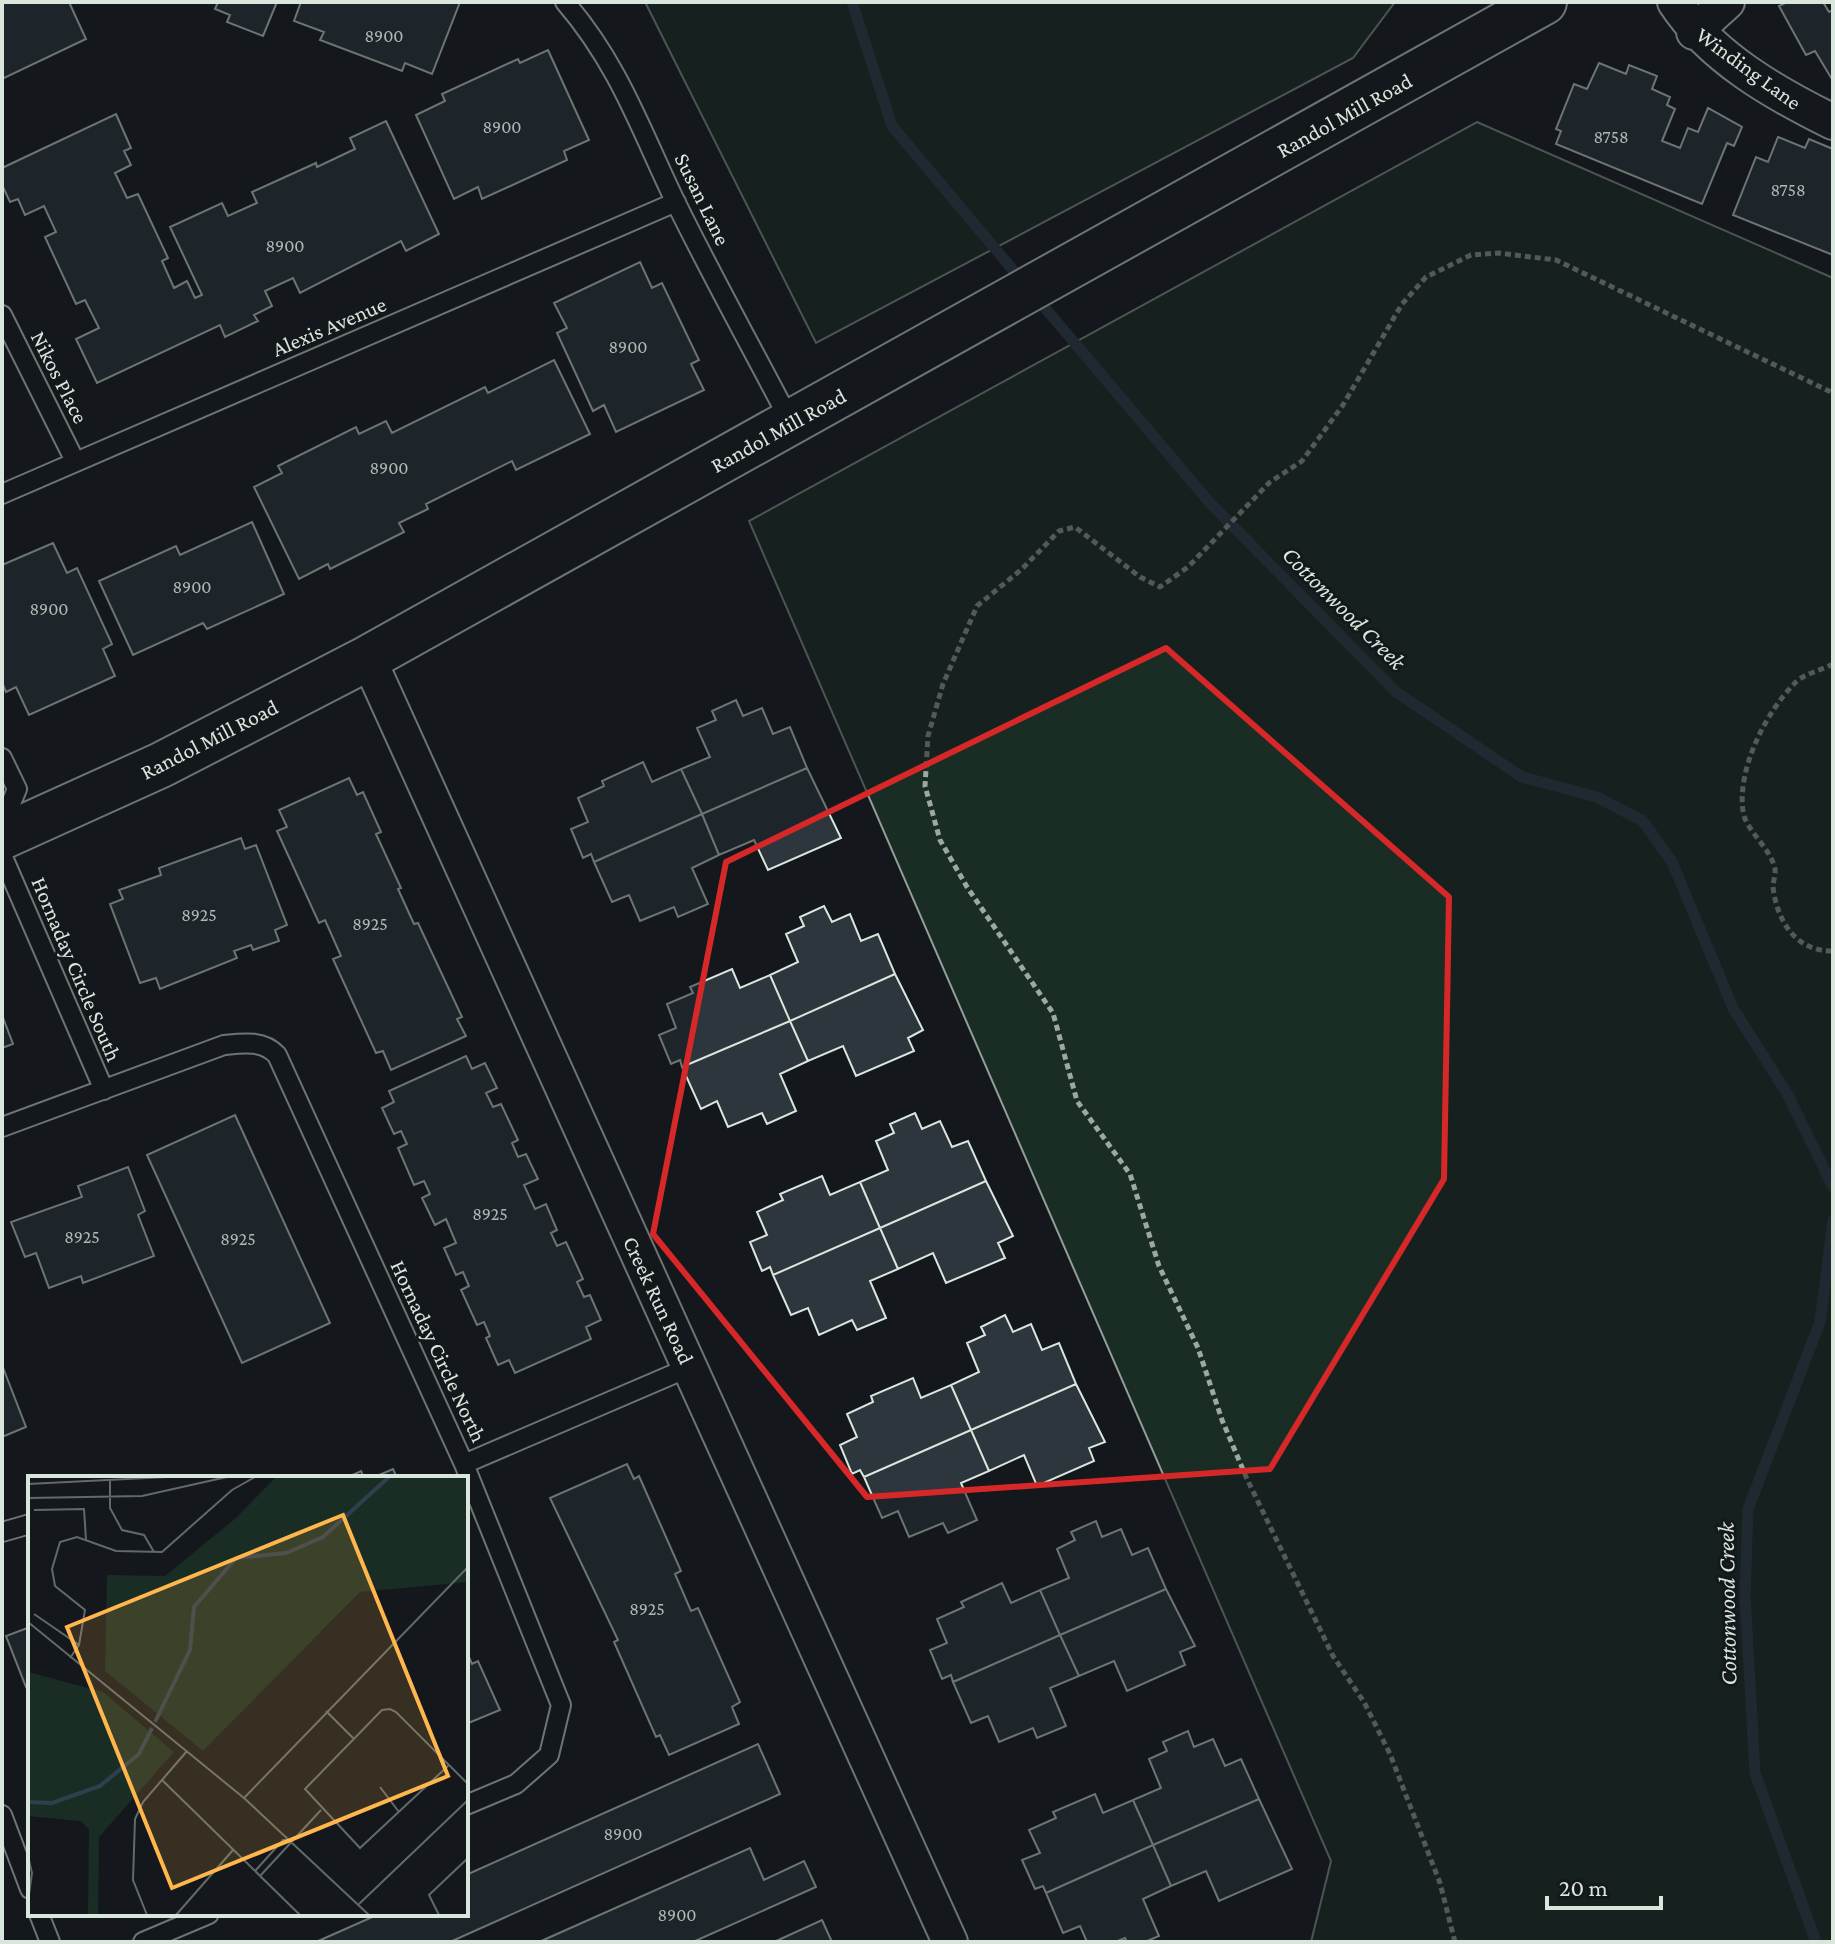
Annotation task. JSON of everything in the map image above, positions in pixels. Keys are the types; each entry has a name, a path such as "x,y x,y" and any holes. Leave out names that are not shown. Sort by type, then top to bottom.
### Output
{"street":[{"name":"Randol Mill Road","path":"2,837 161,765 368,658 1544,2"},
{"name":"Winding Lane","path":"1675,2 1694,32 1782,97 1833,122"},
{"path":"1694,32 1727,2"},
{"name":"Creek Run Road","path":"368,658 950,1942"}],"lane":[{"name":"Susan Lane","path":"565,2 590,31 633,103 676,202 791,423"},
{"name":"Alexis Avenue","path":"2,494 676,202"},
{"name":"Nikos Place","path":"2,315 75,461"},
{"path":"2,758 17,789 2,825"},
{"name":"Hornaday Circle South","path":"2,855 104,1090 2,1127"},
{"name":"Hornaday Circle North","path":"104,1090 224,1045 246,1042 269,1046 277,1055 464,1464 561,1705 549,1755 516,1784 468,1804"},
{"path":"464,1464 690,1367"},
{"path":"2,1532 28,1525"},
{"path":"2,1815 28,1884"},
{"path":"40,1916 50,1942"},
{"path":"143,1942 204,1916"}],"path":[{"path":"1455,1942 1440,1883 1390,1754 1364,1702 1333,1656 1247,1479 1222,1420 1198,1348 1159,1266 1130,1174 1077,1101 1053,1013 946,852 925,786 928,736 943,684 977,606 1022,569 1059,531 1075,527 1140,577 1160,587 1188,567 1270,482 1302,461 1343,405 1402,304 1426,277 1471,255 1499,253 1556,260 1833,393"},
{"path":"1833,664 1796,681 1766,724 1744,780 1743,813 1775,869 1773,887 1781,916 1792,935 1815,951 1833,951"}],"highlighted area":[{"path":"1166,648 1449,897 1444,1179 1270,1469 867,1497 653,1234 726,862"}],"green space":[{"path":"645,2 1395,2 1353,58 816,343"},
{"path":"1477,122 1833,278 1833,1942 1311,1942 1331,1861 749,521"}],"building":[{"path":"2,2 69,2 86,39 2,79"},
{"path":"218,2 277,2 263,36 227,22 230,15 215,9"},
{"path":"301,2 460,2 432,74 405,63 402,71 320,40 324,32 294,21"},
{"path":"1787,2 1823,2 1829,12 1833,10 1833,81 1815,51 1806,55 1779,6"},
{"path":"548,50 589,140 564,151 567,160 482,199 478,187 454,199 416,115 445,101 442,94 518,59 520,63"},
{"path":"1599,63 1626,74 1629,65 1657,76 1652,89 1670,97 1667,105 1675,109 1662,141 1680,148 1688,128 1698,132 1708,108 1742,127 1734,146 1727,143 1702,204 1556,144 1561,131 1556,129 1574,84 1587,89"},
{"path":"116,114 131,148 124,151 131,165 115,173 127,198 138,194 168,258 162,261 174,288 187,281 195,298 202,295 170,227 222,203 228,216 257,203 252,192 355,149 350,138 386,121 439,234 406,251 401,241 300,293 293,278 265,291 272,306 254,315 258,321 225,337 220,325 97,383 76,339 99,328 85,300 76,304 45,237 56,232 44,206 25,215 18,199 10,202 2,185 2,168"},
{"path":"1778,137 1805,148 1809,139 1833,149 1833,255 1733,215 1756,157 1768,162"},
{"path":"640,262 652,288 662,283 699,360 691,364 704,390 616,432 604,405 593,411 557,333 567,328 554,303"},
{"path":"554,360 590,434 516,470 512,461 426,504 428,509 399,523 404,532 330,569 328,564 299,579 254,487 282,473 278,466 356,427 359,434 386,421 392,433 485,387 488,393"},
{"path":"252,522 284,594 207,629 203,623 133,655 99,581 176,546 180,555"},
{"path":"53,543 67,573 77,568 112,644 103,649 115,676 29,715 16,687 6,692 2,682 2,565"},
{"path":"736,700 743,716 762,708 773,734 790,727 807,768 702,814 681,769 710,757 697,728 716,720 712,711"},
{"path":"643,762 652,782 681,769 702,814 594,862 591,854 583,858 571,829 588,822 578,798 604,786 602,781"},
{"path":"807,768 841,838 768,870 754,840 719,855 702,814"},
{"path":"349,778 357,795 363,792 381,832 376,834 401,888 398,889 414,924 418,923 462,1017 457,1019 466,1036 391,1070 383,1051 376,1053 333,959 341,956 325,920 319,923 277,831 287,827 279,810"},
{"path":"702,814 719,855 692,868 708,904 678,917 674,907 640,921 629,895 612,902 594,862"},
{"path":"241,838 245,849 256,845 287,925 275,930 279,941 253,950 251,945 234,951 237,958 160,989 156,978 140,983 110,904 123,899 119,890 161,875 159,868"},
{"path":"824,906 832,922 850,914 861,941 878,934 895,974 790,1021 770,975 798,962 786,934 804,926 800,917"},
{"path":"732,969 740,988 770,975 790,1021 682,1067 680,1060 671,1064 659,1035 676,1028 667,1004 693,993 690,987"},
{"path":"895,974 923,1030 908,1038 914,1051 856,1076 843,1046 808,1061 790,1021"},
{"path":"2,1015 13,1044 2,1048"},
{"path":"790,1021 808,1061 780,1074 796,1111 767,1124 762,1113 728,1127 717,1101 701,1109 682,1067"},
{"path":"466,1056 472,1069 485,1063 497,1088 486,1093 493,1107 501,1104 518,1140 512,1143 518,1157 526,1154 538,1179 524,1185 535,1209 546,1204 557,1230 551,1233 557,1246 566,1242 583,1279 577,1282 584,1297 590,1295 601,1320 586,1327 591,1339 515,1373 509,1360 498,1365 486,1338 490,1336 484,1322 477,1325 461,1290 469,1286 463,1272 456,1275 444,1248 456,1243 446,1219 435,1225 422,1198 430,1194 424,1181 414,1185 398,1148 407,1144 401,1131 394,1134 382,1108 394,1102 389,1091"},
{"path":"915,1113 922,1129 940,1121 952,1147 968,1141 986,1181 880,1228 860,1182 888,1170 876,1141 894,1133 890,1124"},
{"path":"235,1115 330,1323 242,1363 147,1155"},
{"path":"128,1167 145,1211 138,1215 154,1256 83,1283 81,1276 49,1288 36,1253 25,1257 11,1222 82,1197 78,1186"},
{"path":"822,1176 830,1195 860,1182 880,1228 773,1275 770,1267 762,1271 750,1242 767,1235 757,1212 783,1200 780,1194"},
{"path":"986,1181 1013,1236 998,1243 1005,1258 946,1283 933,1253 898,1269 880,1228"},
{"path":"880,1228 898,1269 870,1281 886,1318 857,1330 852,1320 819,1335 808,1308 791,1315 773,1275"},
{"path":"1005,1315 1013,1332 1031,1324 1042,1350 1059,1343 1076,1384 971,1430 951,1385 979,1372 967,1343 985,1335 981,1327"},
{"path":"2,1365 26,1427 2,1437"},
{"path":"913,1378 921,1398 951,1385 971,1430 864,1477 860,1470 852,1474 840,1445 857,1437 847,1414 873,1402 871,1396"},
{"path":"1076,1384 1105,1442 1089,1448 1094,1461 1037,1486 1024,1455 989,1471 971,1430"},
{"path":"971,1430 989,1471 961,1483 977,1520 948,1533 943,1523 909,1537 898,1511 882,1518 864,1477"},
{"path":"627,1464 634,1479 639,1476 681,1571 675,1574 691,1611 698,1608 740,1702 732,1707 739,1724 669,1755 660,1735 656,1737 614,1642 618,1640 550,1498"},
{"path":"393,1469 396,1476 377,1476"},
{"path":"1096,1521 1102,1537 1121,1529 1132,1555 1148,1548 1166,1589 1060,1635 1040,1590 1069,1578 1057,1549 1075,1540 1071,1532"},
{"path":"1002,1583 1011,1603 1040,1590 1060,1635 953,1682 951,1675 942,1679 930,1650 947,1643 937,1619 964,1607 961,1602"},
{"path":"1166,1589 1195,1646 1180,1652 1185,1665 1127,1691 1114,1661 1079,1676 1060,1635"},
{"path":"28,1628 26,1687 6,1636"},
{"path":"1060,1635 1079,1676 1050,1688 1066,1726 1037,1738 1033,1728 999,1742 988,1716 971,1723 953,1682"},
{"path":"468,1655 472,1664 478,1661 500,1710 468,1723"},
{"path":"1188,1731 1194,1747 1213,1739 1225,1766 1241,1759 1259,1799 1153,1845 1133,1800 1161,1788 1149,1759 1167,1751 1163,1742"},
{"path":"758,1744 780,1794 450,1942 316,1942 374,1916 468,1916 468,1874"},
{"path":"1095,1794 1103,1813 1133,1800 1153,1845 1046,1893 1043,1886 1035,1889 1022,1860 1040,1853 1029,1830 1056,1818 1053,1812"},
{"path":"1259,1799 1292,1869 1219,1901 1206,1871 1171,1886 1153,1845"},
{"path":"1153,1845 1171,1886 1143,1899 1159,1936 1145,1942 1127,1942 1125,1938 1115,1942 1087,1942 1080,1926 1063,1933 1046,1893"},
{"path":"750,1848 764,1880 804,1861 816,1887 693,1942 539,1942"},
{"path":"822,1920 832,1942 774,1942"}],"waterway":[{"name":"Cottonwood Creek","path":"852,2 892,126 1024,283"},
{"name":"Cottonwood Creek","path":"1035,296 1210,503 1396,692 1522,777 1597,797 1643,821 1672,862 1733,1008 1788,1095 1833,1187"},
{"name":"Cottonwood Creek","path":"1816,1942 1755,1773 1745,1595 1748,1509 1820,1322 1833,1221"}]}
